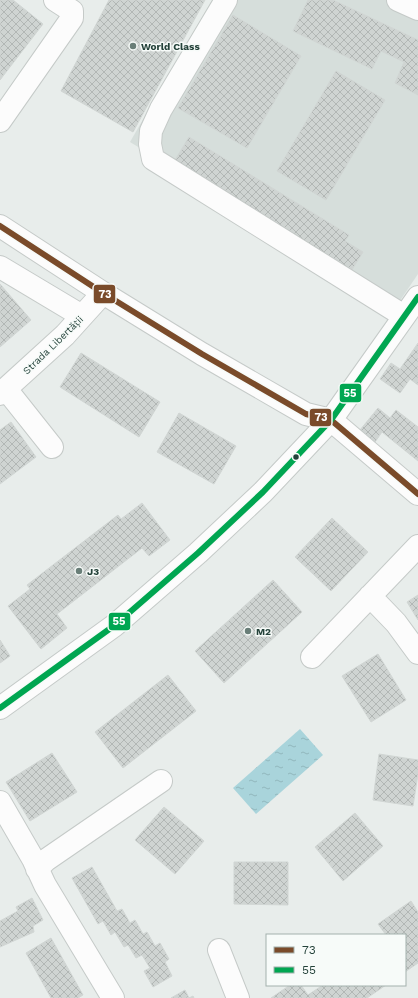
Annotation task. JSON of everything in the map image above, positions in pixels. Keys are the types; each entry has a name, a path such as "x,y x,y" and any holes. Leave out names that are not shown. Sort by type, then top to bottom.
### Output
{"street":[{"path":"0,121 72,18 72,11 55,0"},
{"path":"226,0 161,109 151,131 150,144 153,159 404,316"},
{"path":"398,0 418,9"},
{"path":"0,226 103,293 306,414 331,420 418,494"},
{"path":"0,267 82,316"},
{"name":"Strada Libertății","path":"3,391 36,363 103,293"},
{"path":"0,708 115,625 198,553 263,492 331,420 418,297"},
{"path":"3,391 52,447"},
{"path":"312,657 418,546"},
{"path":"370,596 396,623 418,653"},
{"path":"37,869 46,860 161,781"},
{"path":"0,802 33,859 37,869 113,998"},
{"path":"219,950 238,998"}],"shaded area":[{"path":"212,0 418,0 418,274 397,305 130,142"}],"water":[{"path":"300,729 323,755 256,814 233,788"}],"building":[{"path":"0,0 13,0 43,24 0,80"},
{"name":"World Class","path":"109,0 205,0 133,132 61,91"},
{"path":"308,0 333,0 418,40 418,95 395,83 404,62 381,51 372,69 293,31"},
{"path":"233,15 301,56 247,148 178,108"},
{"path":"336,71 385,100 326,200 277,171"},
{"path":"189,137 349,235 345,241 363,252 350,273 172,165"},
{"path":"0,284 31,320 0,347"},
{"path":"418,343 418,385 410,379 400,393 380,379 391,363 400,369"},
{"path":"81,353 160,402 139,437 60,387"},
{"path":"378,408 390,418 396,410 418,427 418,461 382,432 375,442 360,430"},
{"path":"179,413 236,446 214,484 157,452"},
{"path":"11,422 36,457 0,484 0,430"},
{"name":"J3","path":"142,503 170,540 149,556 142,548 57,614 67,628 41,649 8,606 30,589 27,585 118,515 121,519"},
{"path":"332,518 368,552 331,591 295,557"},
{"name":"M2","path":"273,580 302,612 224,683 195,651"},
{"path":"418,595 418,620 407,602"},
{"path":"0,640 10,656 0,663"},
{"path":"378,654 406,700 371,722 342,676"},
{"path":"168,675 196,711 123,768 95,732"},
{"path":"52,753 77,792 30,821 6,782"},
{"path":"379,754 418,760 418,774 413,806 373,800"},
{"path":"164,807 204,841 175,874 135,840"},
{"path":"355,813 383,846 343,881 315,847"},
{"path":"234,862 288,862 288,905 234,904"},
{"path":"92,867 117,911 122,909 130,923 135,920 143,934 147,932 155,946 160,943 169,959 165,962 172,976 153,987 144,971 150,968 142,955 136,958 128,945 124,947 115,932 111,935 103,921 98,924 72,878"},
{"path":"32,898 43,920 33,926 34,932 0,947 0,921 18,911 16,907"},
{"path":"411,901 418,912 418,963 406,971 406,934 385,934 378,924"},
{"path":"51,938 83,995 78,998 51,998 26,953"},
{"path":"289,986 302,986 308,995 322,986 385,986 367,998 271,998"},
{"path":"185,990 189,998 171,998"}],"transit line":[{"name":"73","path":"0,226 103,293 202,354 306,414 331,420 418,494"},
{"name":"55","path":"0,708 115,625 198,553 263,492 331,420 418,297"}],"place":[{"name":"World Class","path":"133,46"},
{"name":"J3","path":"79,571"},
{"name":"M2","path":"248,631"}]}
